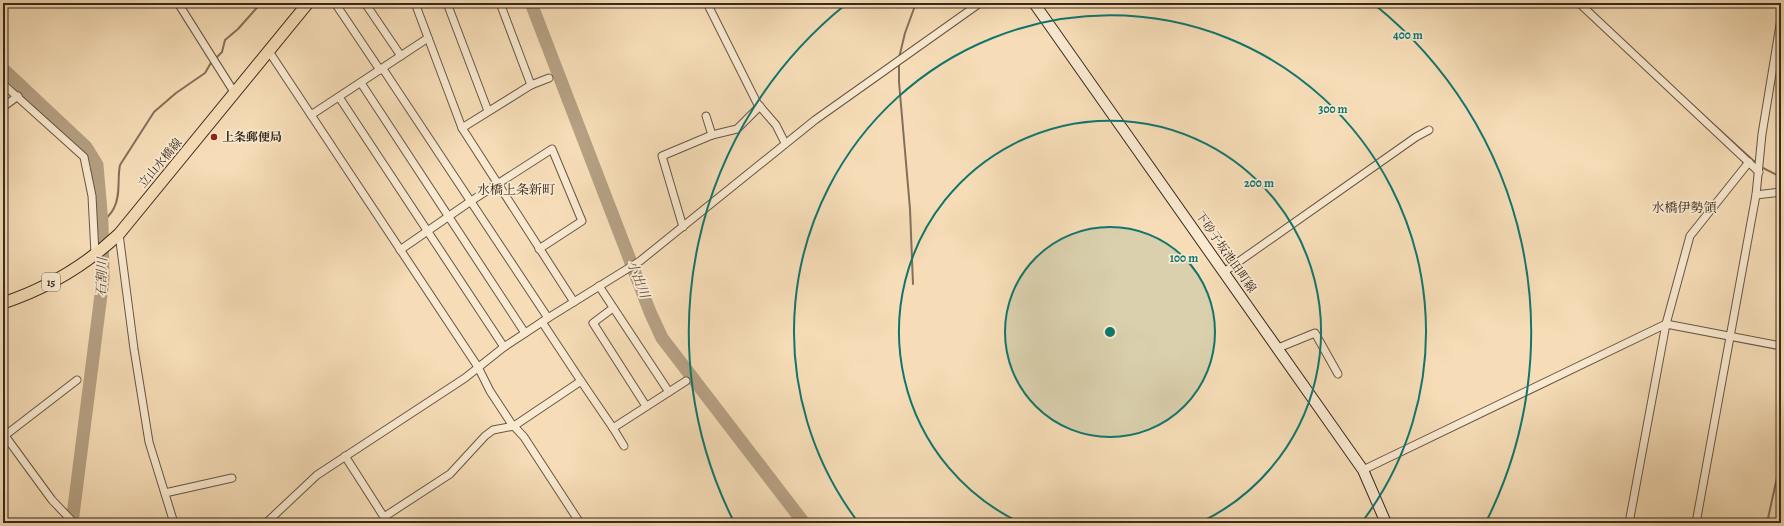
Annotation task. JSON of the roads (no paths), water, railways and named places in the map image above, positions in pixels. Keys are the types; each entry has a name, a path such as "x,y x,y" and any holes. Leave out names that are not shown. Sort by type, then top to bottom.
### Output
{"main road":[{"name":"立山水橋線","path":"3,303 52,282 95,254 116,237 308,3"},
{"name":"下砂子坂池田町線","path":"1034,3 1363,470 1386,523"}],"street":[{"path":"178,3 234,92"},
{"path":"342,3 337,6 382,69 471,201 581,381 624,446"},
{"path":"366,3 401,56"},
{"path":"415,3 462,128 574,302"},
{"path":"448,3 488,112"},
{"path":"500,3 532,85"},
{"path":"707,3 760,106 776,125 785,142"},
{"path":"266,523 307,484 345,456 465,378 504,347 525,333 640,261 785,142 980,3"},
{"path":"1579,3 1759,172"},
{"path":"1696,523 1756,195 1762,134 1781,19"},
{"path":"311,115 428,38"},
{"path":"268,50 478,367 490,392 514,426 524,437 580,523"},
{"path":"462,128 532,85 549,78"},
{"path":"361,83 525,333"},
{"path":"3,84 84,157 92,196 95,254"},
{"path":"3,107 18,96"},
{"path":"339,97 504,347"},
{"path":"683,227 662,156 712,135 737,129 760,106"},
{"path":"706,116 712,135"},
{"path":"1224,272 1416,137 1430,130"},
{"path":"400,250 471,201 552,150 582,221 539,249"},
{"path":"1629,523 1666,324 1690,236 1749,162"},
{"path":"1756,195 1781,192"},
{"path":"116,237 129,305 134,349 148,436 174,523"},
{"path":"599,286 669,392"},
{"path":"613,308 593,323 646,406"},
{"path":"1363,470 1666,324 1781,346"},
{"path":"1278,348 1315,333 1338,374"},
{"path":"74,523 59,510 4,435 77,380"},
{"path":"345,456 384,517 450,474 492,430 514,426 581,381"},
{"path":"613,428 686,381"},
{"path":"165,493 232,478"}],"waterway":[{"path":"216,58 222,52 225,40 238,29 261,3"},
{"name":"小出川","path":"531,3 650,312 662,338 804,523"},
{"path":"899,58 905,33 916,3"},
{"path":"102,223 107,218 116,203 120,165 154,112 176,93 205,73 212,61"},
{"path":"899,62 899,82 910,209 913,284"},
{"name":"石割川","path":"3,69 86,147 97,165 102,223 103,279 72,523"},
{"path":"1691,104 1757,164"},
{"path":"1761,167 1781,177"},
{"path":"1767,523 1781,459"}],"place":[{"name":"上条郵便局","path":"214,137"}],"district":[{"name":"水橋上条新町","path":"516,189"},
{"name":"水橋伊勢領","path":"1684,207"}]}
